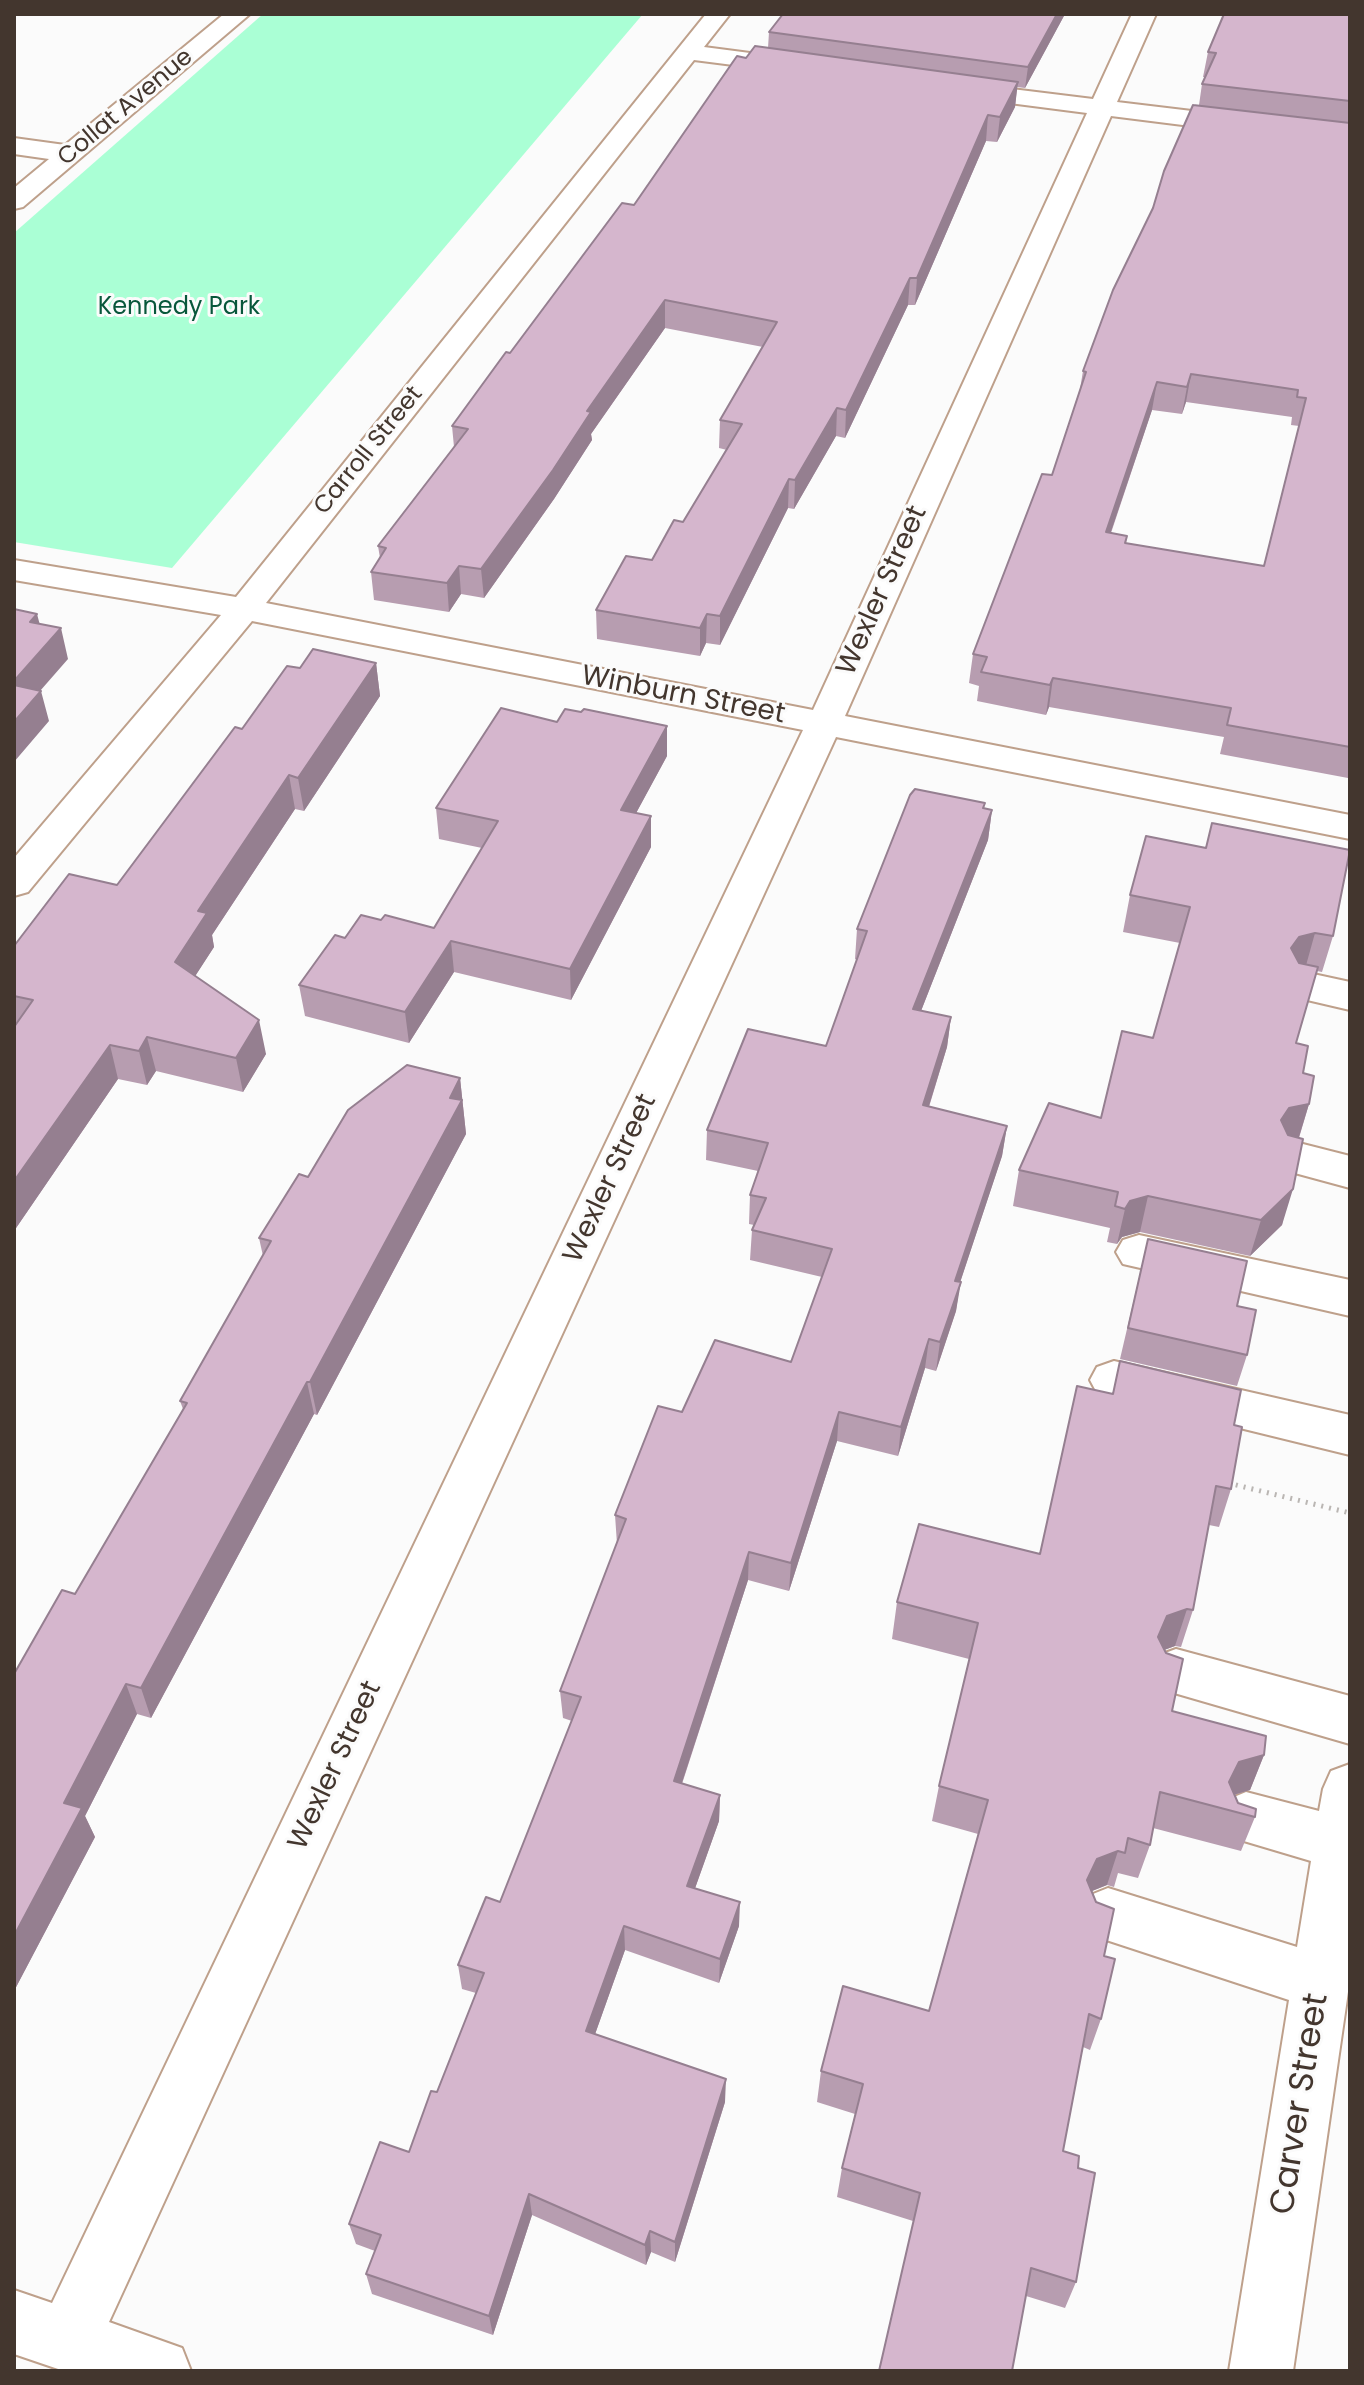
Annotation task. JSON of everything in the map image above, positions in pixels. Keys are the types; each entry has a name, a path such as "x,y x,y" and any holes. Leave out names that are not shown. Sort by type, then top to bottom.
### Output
{"street":[{"name":"Collat Avenue","path":"14,201 238,14"},
{"name":"Carroll Street","path":"14,883 244,609 718,14"},
{"name":"Wexler Street","path":"41,2331 824,724 1144,14"},
{"path":"689,52 816,69"},
{"path":"926,84 1101,109 1350,138"},
{"path":"14,146 71,154"},
{"name":"Winburn Street","path":"14,570 244,609 1350,827"},
{"path":"1304,986 1350,996"},
{"path":"1295,1158 1350,1172"},
{"path":"1139,1252 1350,1298"},
{"path":"1114,1380 1350,1435"},
{"path":"1176,1672 1350,1720"},
{"path":"1246,1818 1346,1816"},
{"name":"Carver Street","path":"1261,2371 1346,1816"},
{"path":"1108,1915 1320,1982"},
{"path":"41,2331 159,2371"}],"path":[{"path":"1227,1483 1350,1513"}],"green space":[{"name":"Kennedy Park","path":"263,14 643,14 172,568 14,542 14,233"}],"building":[{"path":"783,14 1057,14 1028,67 769,32"},
{"path":"1224,14 1350,14 1350,101 1202,84 1216,53 1208,52"},
{"path":"755,46 1018,82 1000,117 988,115 917,278 910,278 846,410 837,408 795,480 789,479 720,616 707,614 700,628 596,610 626,556 652,560 674,520 683,522 742,424 720,420 777,322 665,300 587,411 591,412 553,470 481,569 459,566 447,583 371,572 386,548 378,546 468,429 452,426 506,352 510,353 622,203 634,205 737,56 746,58"},
{"path":"1193,105 1350,123 1350,747 1227,725 1231,708 1053,678 1050,685 981,672 987,657 973,654 1042,474 1052,475 1086,372 1083,371 1113,290 1153,208 1164,171","holes":["1191,374 1298,390 1297,397 1306,398 1264,566 1125,543 1127,536 1106,532 1157,382 1187,387"]},
{"path":"14,609 37,614 30,622 61,628 14,681"},
{"path":"313,649 376,663 298,778 289,775 198,911 207,913 175,962 259,1020 236,1058 147,1037 139,1051 110,1045 14,1181 14,1027 33,1000 14,996 14,946 69,874 117,885 235,727 242,729 287,666 300,668"},
{"path":"14,685 41,691 14,722"},
{"path":"501,708 557,722 565,709 581,712 584,709 667,726 621,810 651,816 570,969 451,941 405,1012 299,985 335,935 345,938 361,915 381,920 385,915 434,928 498,821 436,808"},
{"path":"915,789 985,803 983,808 992,810 913,1009 951,1017 923,1105 1007,1126 955,1281 961,1282 940,1342 929,1339 901,1427 839,1412 791,1563 749,1552 674,1781 720,1795 687,1886 740,1902 720,1959 624,1926 586,2031 726,2079 675,2242 650,2231 645,2245 529,2194 489,2316 366,2274 381,2235 349,2224 380,2142 409,2152 431,2091 437,2092 484,1973 458,1965 486,1897 500,1902 581,1697 560,1691 626,1519 615,1515 658,1406 682,1412 715,1340 791,1362 832,1249 752,1230 766,1198 750,1195 768,1143 707,1130 748,1029 826,1046 867,931 857,929"},
{"path":"1212,823 1350,850 1333,936 1315,933 1299,937 1291,948 1299,963 1318,967 1296,1043 1308,1046 1303,1073 1314,1076 1309,1104 1289,1108 1281,1120 1288,1135 1303,1139 1293,1189 1261,1220 1148,1196 1130,1201 1125,1209 1115,1206 1118,1192 1019,1170 1049,1103 1101,1118 1122,1031 1153,1038 1190,907 1130,895 1146,836 1206,848"},
{"path":"407,1065 460,1078 450,1098 462,1100 141,1688 126,1684 64,1803 82,1808 14,1936 14,1674 62,1590 75,1594 187,1403 180,1401 271,1241 259,1238 299,1174 308,1177 348,1110"},
{"path":"1148,1239 1247,1261 1237,1306 1256,1310 1247,1355 1128,1328"},
{"path":"1120,1361 1241,1390 1234,1425 1242,1427 1231,1489 1216,1486 1193,1610 1167,1616 1158,1637 1166,1653 1183,1659 1172,1711 1266,1736 1264,1755 1239,1762 1229,1782 1238,1803 1256,1809 1255,1817 1160,1792 1150,1845 1128,1838 1125,1853 1118,1851 1097,1859 1087,1880 1096,1902 1114,1909 1104,1956 1115,1959 1101,2019 1089,2014 1063,2151 1079,2156 1078,2168 1095,2173 1076,2282 1031,2268 1012,2371 879,2371 920,2193 842,2168 863,2084 821,2071 843,1986 929,2011 988,1800 939,1786 978,1623 897,1602 919,1524 1040,1554 1077,1386 1113,1394"}]}
